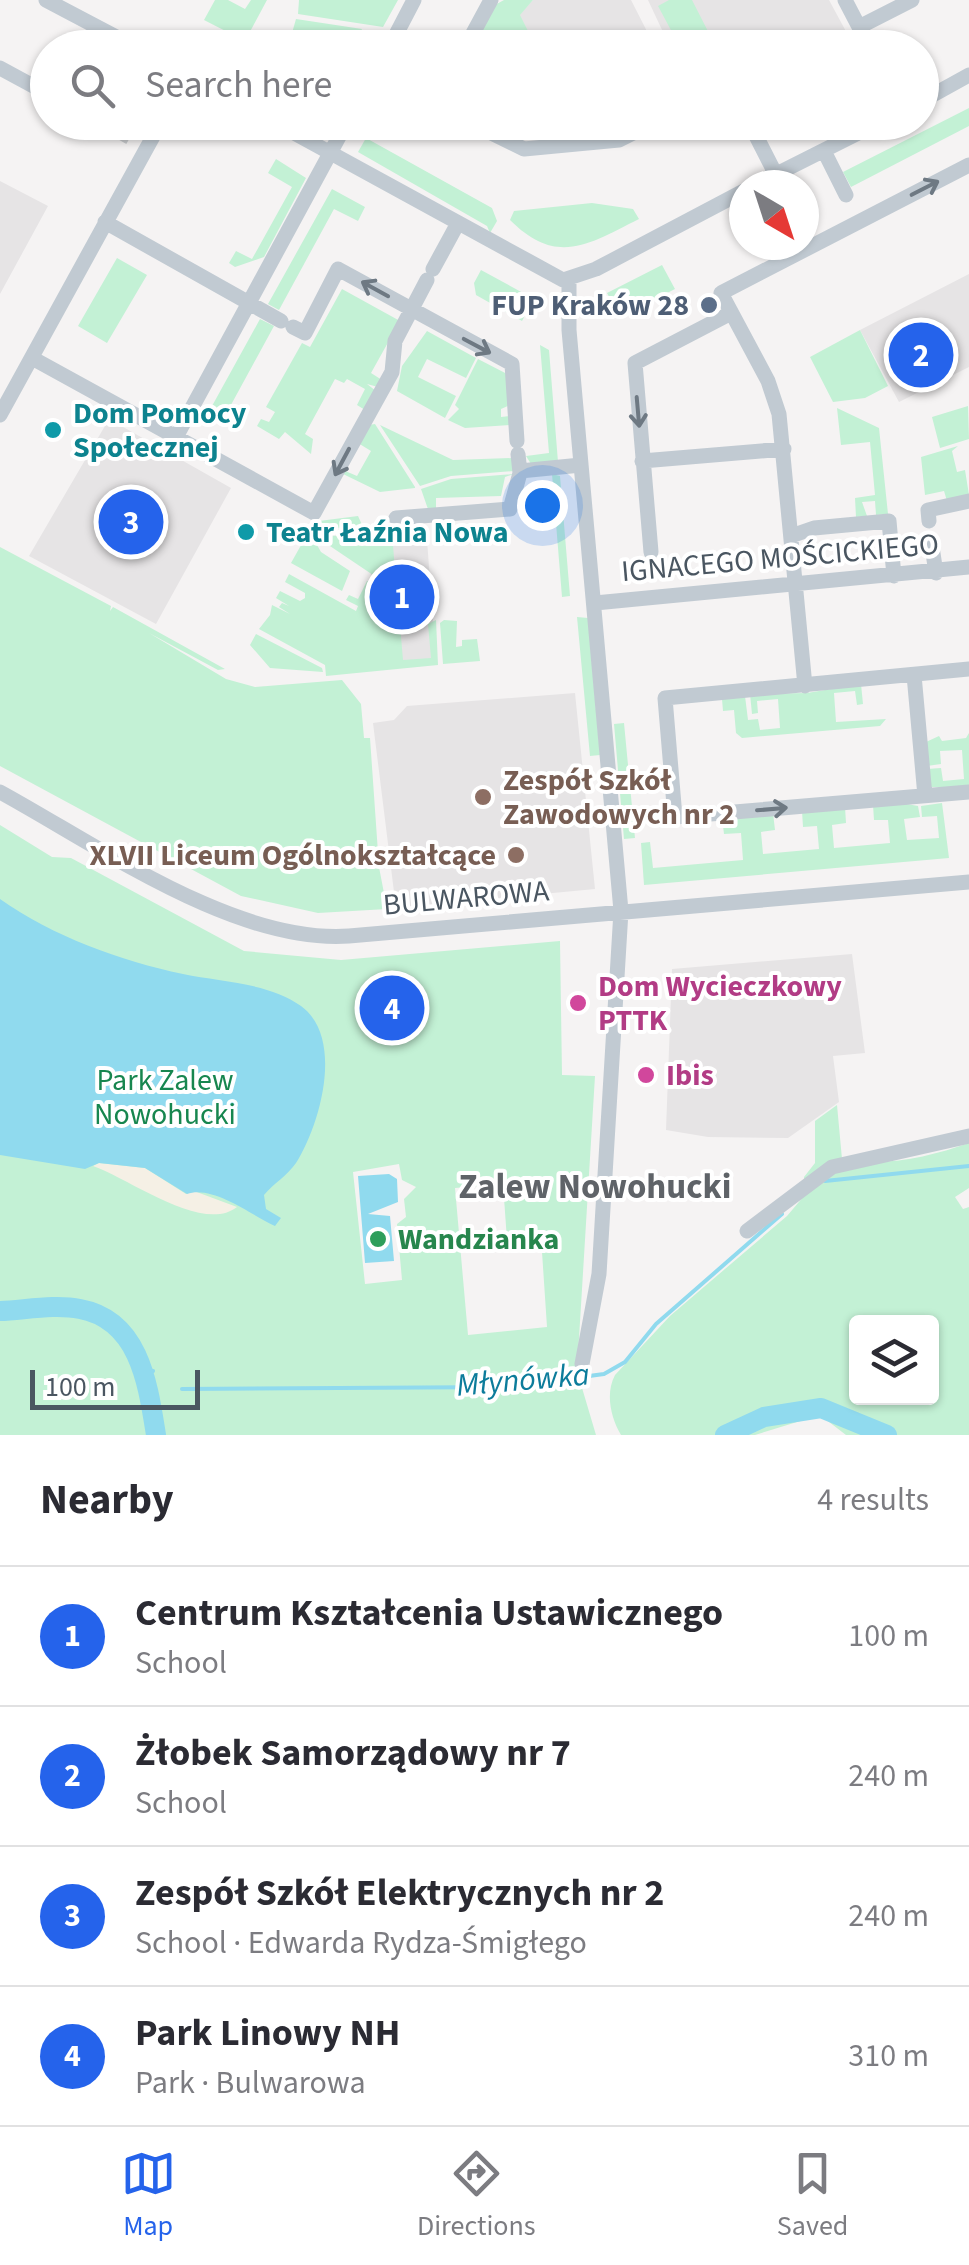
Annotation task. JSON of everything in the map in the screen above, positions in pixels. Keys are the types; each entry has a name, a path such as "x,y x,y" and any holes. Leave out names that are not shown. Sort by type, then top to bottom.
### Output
{"street":[{"path":"46,0 103,30"},
{"path":"398,30 414,0"},
{"path":"475,30 491,0"},
{"path":"845,0 861,30"},
{"path":"859,27 912,0"},
{"path":"0,68 30,84"},
{"path":"939,92 969,75"},
{"path":"135,140 148,147"},
{"path":"0,415 151,140"},
{"path":"305,140 556,278 569,279 596,269 729,199"},
{"path":"175,439 338,140"},
{"path":"507,140 524,148 618,140"},
{"path":"758,140 773,170"},
{"path":"786,170 846,140"},
{"path":"824,152 860,222"},
{"path":"805,686 784,449 772,391 722,293 969,166"},
{"path":"105,222 305,333 338,269 512,364 518,455 510,509 396,518"},
{"path":"32,358 314,513 390,376 395,343 458,223"},
{"path":"569,279 581,465 621,911 598,1274 582,1364"},
{"path":"651,552 635,363 731,313"},
{"path":"642,462 784,449"},
{"path":"518,455 581,465"},
{"path":"928,521 928,510 969,501"},
{"path":"792,536 814,528 890,521 894,576"},
{"path":"931,540 936,573"},
{"name":"IGNACEGO MOŚCICKIEGO","path":"595,603 969,567"},
{"path":"969,669 665,698 675,817 969,792"},
{"path":"914,675 925,796"},
{"name":"BULWAROWA","path":"0,792 220,912 286,932 349,936 969,882"},
{"path":"746,1230 832,1167 969,1136"}],"shaded area":[{"path":"533,0 631,0 646,30 527,30 519,15"},
{"path":"648,0 829,0 845,30 662,30"},
{"path":"0,181 48,206 0,294"},
{"path":"969,274 969,367 899,402 860,330"},
{"path":"109,419 231,488 156,624 29,556"},
{"path":"426,526 436,663 379,670 367,531"},
{"name":"Zespół Szkół Zawodowych nr 2","path":"575,693 595,889 396,908 373,723 394,720 407,706"},
{"path":"852,954 865,1053 833,1056 839,1102 788,1138 708,1137 666,1130 672,969"}],"green space":[{"path":"215,0 228,0 245,9 251,0 267,0 251,30 224,30 204,20"},
{"path":"299,0 398,0 383,27 298,14"},
{"path":"504,0 533,0 520,15 528,30 482,30 495,5"},
{"path":"669,0 692,0 707,30 671,30 658,6"},
{"path":"296,19 362,29 362,30 293,30"},
{"path":"969,108 969,126 851,187 843,172 906,140 939,140 939,123"},
{"path":"365,140 370,140 492,208 497,221 490,233 487,226 358,152"},
{"path":"276,159 306,178 264,257 235,267 229,263 236,251 252,259 292,187 268,173"},
{"path":"332,189 365,207 358,221 334,209 279,310 268,304"},
{"path":"592,203 633,209 639,219 589,243 558,247 527,234 510,220 514,211"},
{"path":"117,258 147,275 107,343 78,326"},
{"path":"662,265 675,289 620,317 607,293"},
{"path":"481,270 534,299 522,321 476,295 474,283"},
{"path":"342,289 400,321 371,373 382,380 378,387 367,384 376,391 365,410 357,405 365,389 347,379 344,383 335,379 305,434 313,439 311,454 285,432 279,439 257,426 261,419 269,422 275,412 266,407 302,343 310,347"},
{"path":"260,319 274,326 226,414 212,406"},
{"path":"860,330 888,386 865,398 833,402 810,357"},
{"path":"427,331 476,358 466,378 427,359 418,377 456,396 445,418 397,391 402,366"},
{"path":"540,345 549,350 558,462 531,464 526,456 549,453"},
{"path":"478,359 509,375 512,404 501,409 501,417 511,416 510,425 465,428 448,420 459,409 455,405"},
{"path":"968,406 969,439 940,448 932,417"},
{"path":"837,408 879,428 888,514 876,515 875,501 862,502 867,516 856,517 855,498 875,495 870,442 841,445"},
{"path":"375,424 415,488 380,492 341,473 343,470 357,476 371,451 358,443 369,425"},
{"path":"380,425 453,460 513,458 514,471 451,476 420,486"},
{"path":"958,446 952,451 957,472 965,470 969,495 947,501 944,491 925,495 921,457"},
{"path":"514,474 505,477 501,496 436,498 436,510 429,512 421,489 451,479"},
{"path":"552,474 560,476 570,596 562,597"},
{"path":"358,516 363,527 328,528 328,536 392,534 396,581 373,575 324,542 319,521"},
{"path":"309,531 321,552 350,571 342,591 291,563"},
{"path":"0,547 111,606 110,611 113,607 225,669 218,670 149,633 226,679 255,687 342,680 361,704 364,738 370,738 379,867 387,909 318,913 241,896 0,766"},
{"path":"289,574 356,611 358,606 346,600 349,595 358,599 367,581 397,590 403,660 431,658 428,624 436,620 438,665 326,676 325,665 259,629 270,615 272,605 290,614 279,607 282,603 289,606 276,598 280,591 300,601 305,598 305,593 285,582"},
{"path":"577,617 588,618 600,755 590,756"},
{"path":"457,621 456,647 462,646 462,640 477,639 480,661 443,664 440,623"},
{"path":"256,634 323,672 270,668 250,645"},
{"path":"861,684 863,704 857,705 855,691 834,693 836,722 886,719 880,726 742,738 736,733 734,710 723,711 722,699 745,696 748,720 758,719 760,730 780,728 778,699 757,701 758,713 752,714 750,694 807,693"},
{"path":"624,723 635,838 624,839 614,724"},
{"path":"969,733 969,787 931,787 927,769 941,768 943,781 964,779 962,750 940,751 941,764 927,766 926,742 939,736 942,741 966,738"},
{"path":"942,803 949,858 644,885 641,843 650,842 653,868 743,860 741,833 724,834 722,818 773,813 775,830 761,832 763,854 819,849 817,826 803,827 802,811 845,807 846,823 832,825 834,848 890,843 888,820 874,820 873,805 918,806 920,817 904,819 907,840 939,838 937,816 922,817 921,806"},
{"name":"Park Zalew Nowohucki","path":"0,825 52,857 71,858 244,951 341,960 560,941 562,1075 595,1076 577,1371 596,1435 0,1435","holes":["399,1164 402,1180 416,1187 404,1199 406,1217 397,1224 402,1280 365,1284 353,1172","503,1184 507,1240 541,1237 547,1327 468,1335 455,1188"]},
{"path":"837,1105 842,1159 907,1159 969,1143 969,1188 955,1197 963,1209 969,1207 969,1435 846,1435 820,1415 755,1435 621,1435 610,1406 615,1375 670,1316 787,1216 804,1196 804,1177 815,1163 815,1121"}],"sand":[{"path":"99,1163 145,1168 186,1194 194,1191 237,1207 223,1214 186,1209 93,1166"}],"water":[{"path":"0,899 64,936 112,954 159,969 275,992 301,1006 314,1020 325,1060 320,1105 296,1163 264,1195 266,1209 281,1218 275,1226 220,1197 187,1194 145,1168 99,1163 85,1169 0,1155"},
{"name":"Wandzianka","path":"389,1174 397,1179 398,1202 368,1214 390,1216 394,1261 365,1263 358,1176"}],"waterway":[{"name":"Młynówka","path":"825,1181 969,1166"},
{"name":"Młynówka","path":"182,1389 507,1387 604,1374 625,1362 656,1324 782,1214"},
{"path":"0,1311 80,1309 116,1326 138,1357 156,1435"},
{"name":"Młynówka","path":"143,1369 153,1371"},
{"path":"725,1435 764,1417 821,1408 887,1435"}],"place":[{"name":"FUP Kraków 28","path":"709,305"},
{"name":"Żłobek Samorządowy nr 7","path":"921,355"},
{"name":"Dom Pomocy Społecznej","path":"53,430"},
{"name":"Zespół Szkół Elektrycznych nr 2","path":"131,522"},
{"name":"Teatr Łaźnia Nowa","path":"246,532"},
{"name":"Centrum Kształcenia Ustawicznego","path":"402,597"},
{"name":"Zespół Szkół Zawodowych nr 2","path":"483,797"},
{"name":"XLVII Liceum Ogólnokształcące","path":"516,855"},
{"name":"Dom Wycieczkowy PTTK","path":"578,1003"},
{"name":"Park Linowy NH","path":"392,1008"},
{"name":"Ibis","path":"646,1075"},
{"name":"Wandzianka","path":"378,1239"}],"district":[{"name":"Zalew Nowohucki","path":"595,1187"}]}
